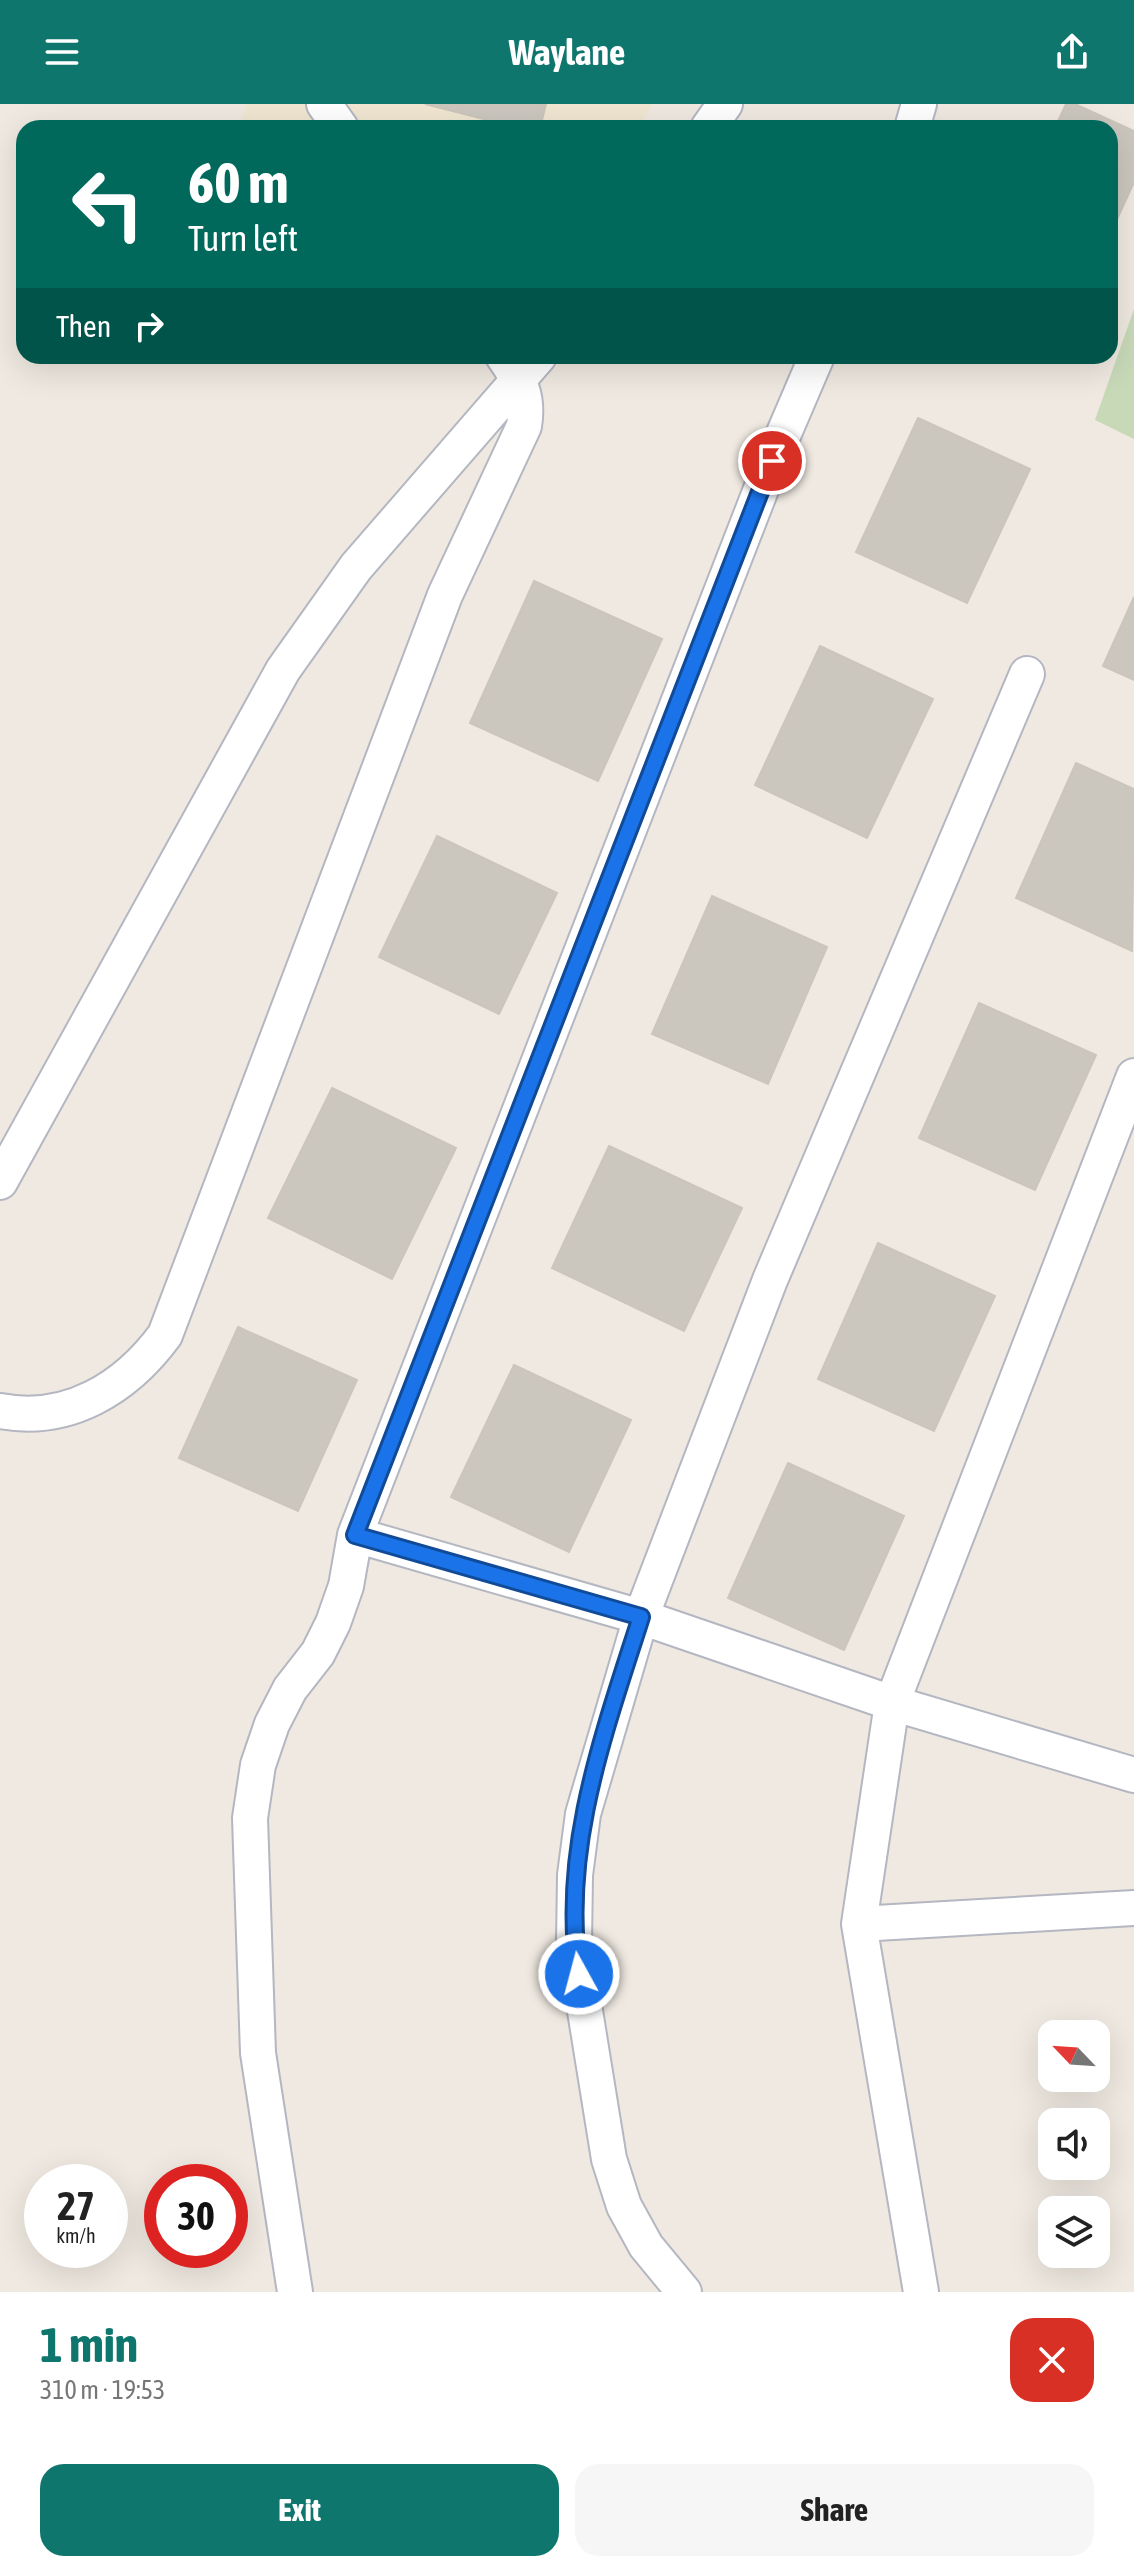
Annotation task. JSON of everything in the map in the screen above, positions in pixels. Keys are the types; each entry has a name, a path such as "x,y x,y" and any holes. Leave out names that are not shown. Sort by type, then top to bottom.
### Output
{"street":[{"path":"0,1182 283,670 356,567 521,364"},
{"path":"0,1411 57,1411 99,1396 136,1370 165,1335 445,595 518,441 526,411 521,364"},
{"path":"295,2292 258,2053 250,1818 258,1765 272,1724 290,1689 318,1653 333,1623 346,1586 355,1535 772,461 814,364"},
{"path":"684,2292 639,2233 624,2206 609,2159 574,1943 575,1875 583,1814 641,1617 770,1280 1027,674"},
{"path":"921,2292 859,1924 892,1703 1134,1076"},
{"path":"355,1535 641,1617 892,1703 1134,1775"},
{"path":"859,1924 1134,1908"}],"shaded area":[{"path":"247,104 653,104 642,120 241,120"}],"green space":[{"path":"1134,309 1134,439 1095,420 1115,364 1118,364 1118,355"}],"building":[{"path":"425,104 546,104 542,120 488,120"},
{"path":"1066,104 1075,104 1110,120 1059,120"},
{"path":"1118,124 1134,131 1134,182 1118,217"},
{"path":"918,418 1030,469 967,603 856,552"},
{"path":"534,581 662,639 598,781 470,723"},
{"path":"1134,597 1134,680 1103,666"},
{"path":"820,646 933,699 867,838 755,785"},
{"path":"1076,763 1134,789 1132,951 1016,898"},
{"path":"437,836 557,893 499,1014 379,957"},
{"path":"712,896 827,947 768,1084 652,1034"},
{"path":"979,1003 1096,1055 1035,1190 919,1138"},
{"path":"332,1088 456,1148 392,1279 268,1218"},
{"path":"609,1146 742,1208 684,1331 552,1268"},
{"path":"878,1243 995,1296 934,1431 818,1379"},
{"path":"238,1327 357,1380 298,1511 179,1458"},
{"path":"514,1365 631,1420 569,1552 451,1497"},
{"path":"788,1463 904,1516 844,1650 728,1598"}],"route":[{"path":"579,1974 574,1943 575,1875 583,1814 596,1760 641,1617 355,1535 772,461"}]}
